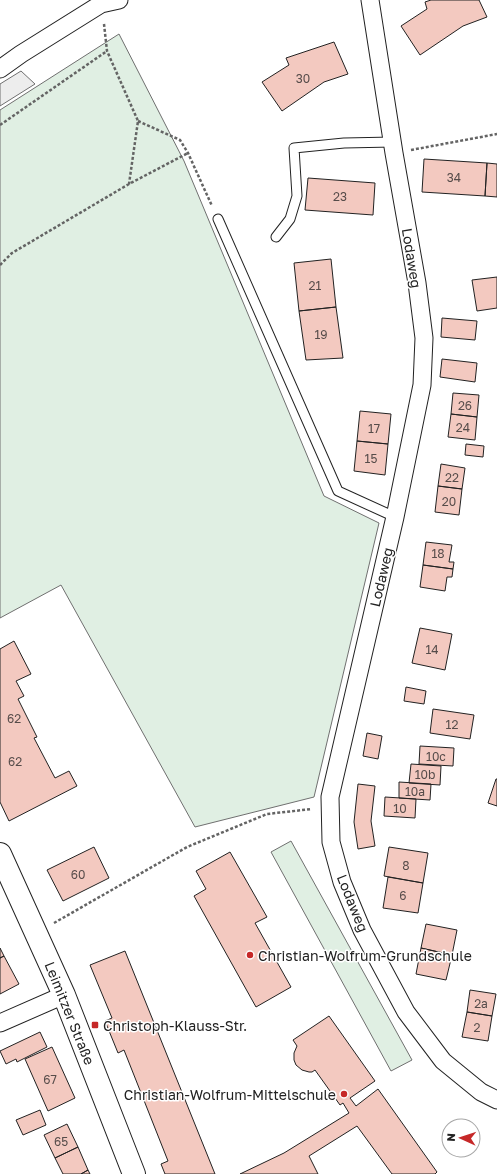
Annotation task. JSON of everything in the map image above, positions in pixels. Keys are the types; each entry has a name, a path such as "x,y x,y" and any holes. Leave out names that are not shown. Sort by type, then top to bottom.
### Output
{"street":[{"path":"0,69 21,54 101,4 119,0"},
{"name":"Lodaweg","path":"370,0 417,283 424,338 422,384 395,517 330,797 331,842 342,882 362,930 406,1012 443,1061 481,1092 497,1100"},
{"name":"Leimitzer Straße","path":"0,854 64,995 134,1174"},
{"path":"0,1023 64,995"}],"lane":[{"path":"276,237 290,219 297,196 294,148 344,142 394,148"},
{"path":"218,219 338,491 395,517"}],"path":[{"path":"101,4 107,51 138,121 129,184"},
{"path":"0,125 107,51"},
{"path":"138,121 180,140 188,152 218,219"},
{"path":"394,148 497,134"},
{"path":"0,265 12,253 129,184 188,152"},
{"path":"36,933 187,847 267,814 331,807"}],"green space":[{"path":"119,34 184,161 324,496 379,523 314,797 195,827 61,585 0,618 0,110"},
{"path":"291,841 412,1060 391,1071 271,852"}],"shaded area":[{"path":"21,71 35,84 0,106 0,84"}],"building":[{"path":"431,0 479,0 487,17 463,26 420,55 401,26 427,9 425,2"},
{"path":"334,42 348,74 324,82 282,111 262,82 289,65 286,58"},
{"path":"424,159 487,163 485,196 422,192"},
{"path":"487,163 497,164 497,197 485,196"},
{"path":"308,178 375,183 373,215 305,210"},
{"path":"331,259 336,307 299,311 294,263"},
{"path":"497,277 497,308 477,311 472,280"},
{"path":"336,307 343,358 306,360 299,311"},
{"path":"442,318 477,321 475,340 441,337"},
{"path":"442,359 477,363 475,382 440,377"},
{"path":"453,393 479,395 477,417 451,414"},
{"path":"360,411 391,414 388,444 357,441"},
{"path":"451,414 477,417 475,440 448,437"},
{"path":"357,441 388,444 385,475 354,471"},
{"path":"466,444 484,446 483,457 465,455"},
{"path":"441,464 465,468 462,489 438,486"},
{"path":"438,486 462,489 459,515 435,512"},
{"path":"426,542 452,545 449,562 454,562 453,569 423,565"},
{"path":"423,565 453,569 452,577 447,577 445,591 420,587"},
{"path":"420,628 452,634 445,670 412,663"},
{"path":"14,641 31,674 16,681 24,696 18,699 37,737 34,738 55,778 69,771 77,786 9,821 0,802 0,649"},
{"path":"406,687 426,691 424,704 404,701"},
{"path":"433,709 474,715 470,739 430,733"},
{"path":"367,733 382,736 378,759 363,756"},
{"path":"420,746 454,748 453,766 419,764"},
{"path":"411,764 441,766 440,785 409,783"},
{"path":"497,779 497,806 488,803"},
{"path":"399,782 431,784 430,800 399,798"},
{"path":"358,784 375,786 371,821 375,846 358,849 354,822"},
{"path":"385,797 416,799 415,818 384,816"},
{"path":"94,847 109,878 63,901 47,870"},
{"path":"389,847 428,853 423,883 384,876"},
{"name":"Christian-Wolfrum-Grundschule","path":"230,852 267,917 255,923 291,987 256,1007 194,896 206,889 196,871"},
{"path":"388,877 423,883 418,913 383,908"},
{"path":"426,924 457,930 452,955 421,948"},
{"path":"0,948 4,956 0,958"},
{"path":"421,948 452,955 446,980 416,974"},
{"name":"Christian-Wolfrum-Mittelschule","path":"125,951 215,1174 165,1174 161,1164 168,1161 124,1050 118,1053 105,1021 112,1018 90,965"},
{"path":"4,956 19,984 0,994 0,958"},
{"path":"470,990 496,994 492,1016 467,1012"},
{"path":"467,1012 492,1016 488,1041 462,1037"},
{"name":"Christian-Wolfrum-Mittelschule","path":"329,1016 375,1081 350,1098 356,1106 378,1089 437,1172 435,1174 392,1174 357,1126 309,1156 318,1174 240,1174 284,1153 349,1113 343,1103 340,1105 315,1070 309,1072 302,1070 296,1065 294,1060 294,1053 297,1046 293,1040"},
{"path":"40,1032 47,1047 17,1062 16,1059 6,1064 0,1051"},
{"path":"52,1047 75,1098 48,1111 25,1059"},
{"path":"40,1110 46,1125 23,1135 16,1120"},
{"path":"67,1124 78,1147 55,1158 44,1135"},
{"path":"78,1147 88,1170 81,1174 63,1174 55,1158"},
{"path":"88,1170 90,1174 81,1174"}],"place":[{"name":"Christian-Wolfrum-Grundschule","path":"250,955"},
{"name":"Christoph-Klauss-Str.","path":"95,1025"},
{"name":"Christian-Wolfrum-Mittelschule","path":"344,1094"}]}
